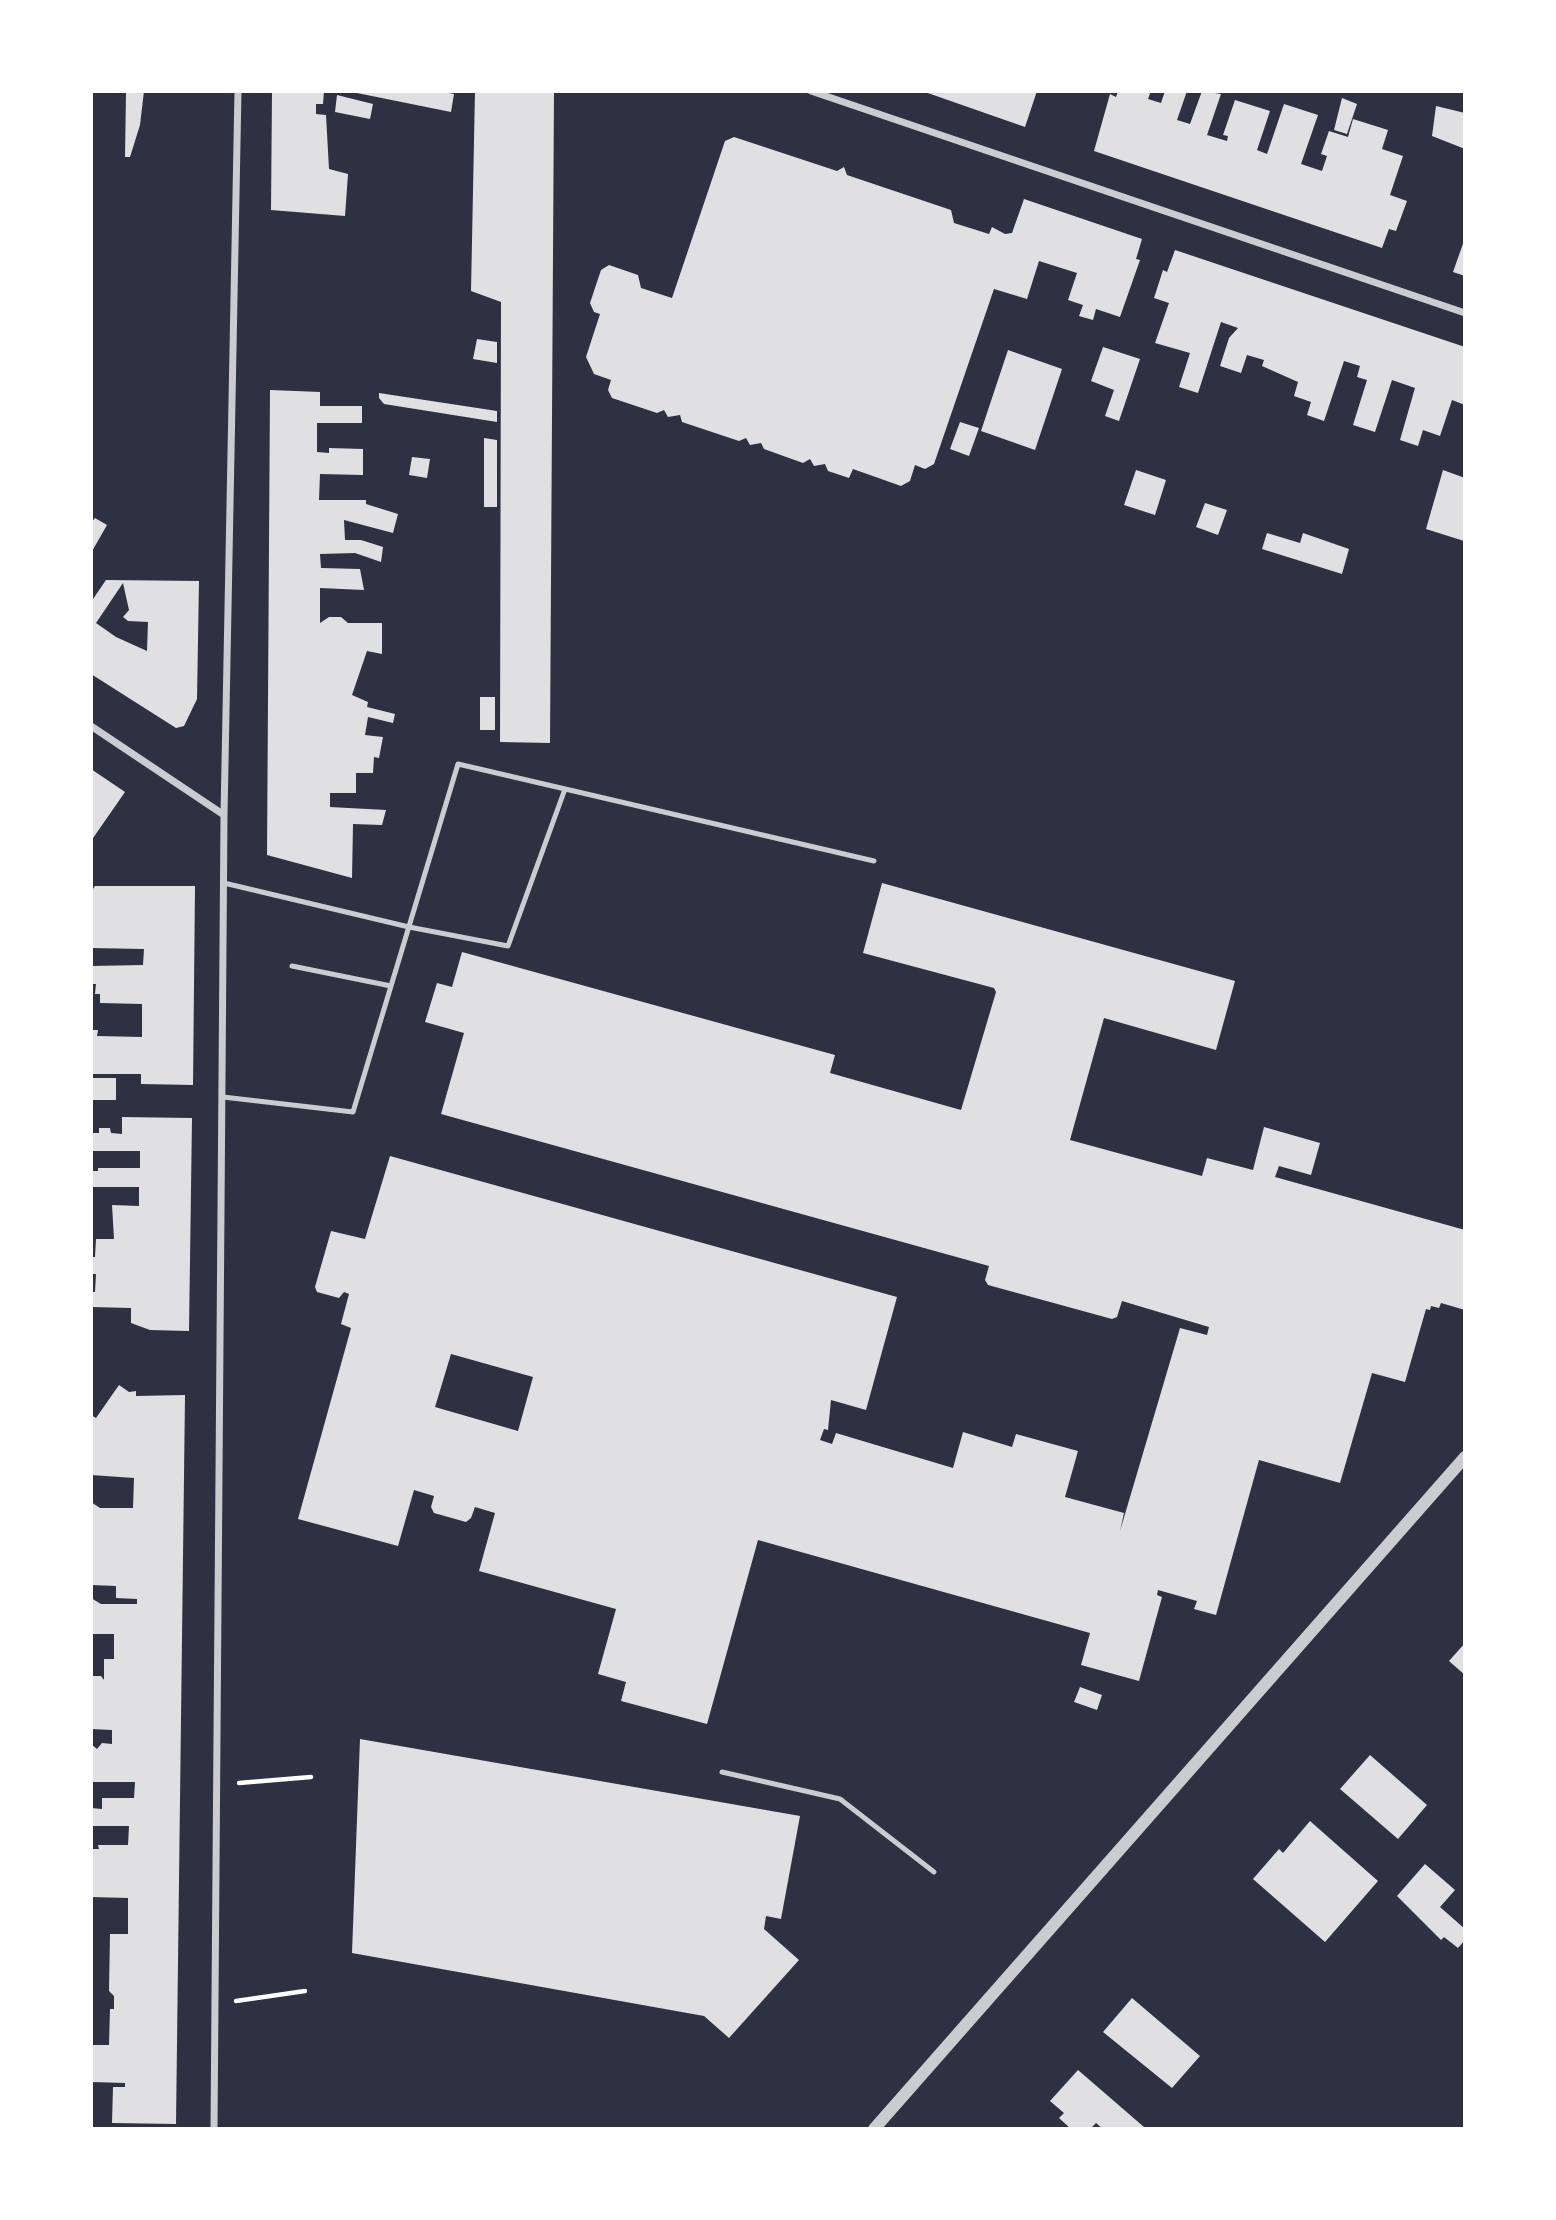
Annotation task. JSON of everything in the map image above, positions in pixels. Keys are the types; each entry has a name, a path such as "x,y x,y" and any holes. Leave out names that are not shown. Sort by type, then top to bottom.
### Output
{"street":[{"path":"214,2129 224,815 237,91"},
{"path":"811,91 1465,313"},
{"path":"91,726 224,815"},
{"path":"874,2129 1465,1457"}],"lane":[{"path":"223,1097 354,1112 458,764 874,861"},
{"path":"224,883 409,927 508,946 565,789"},
{"path":"292,966 391,986"},
{"path":"722,1772 839,1799 934,1872"}],"path":[{"path":"217,1785 311,1777"},
{"path":"215,2004 305,1991"}],"building":[{"path":"126,91 144,91 140,125 130,157 125,157"},
{"path":"272,91 324,91 323,104 316,104 316,114 326,115 329,169 348,174 345,216 271,210"},
{"path":"347,91 438,91 454,94 451,112"},
{"path":"475,91 554,91 550,743 500,742 501,302 471,291"},
{"path":"922,91 1037,91 1025,127"},
{"path":"1118,91 1151,91 1148,99 1161,103 1165,91 1187,91 1177,120 1190,124 1202,91 1221,94 1207,135 1227,141 1228,136 1223,135 1235,100 1270,111 1257,150 1267,154 1284,104 1318,115 1301,164 1322,171 1327,156 1321,154 1329,131 1348,137 1353,119 1388,130 1382,149 1403,156 1390,195 1407,201 1396,231 1389,229 1382,248 1094,151 1110,94 1116,97"},
{"path":"337,95 373,104 370,119 335,112"},
{"path":"1342,98 1357,104 1347,134 1334,130"},
{"path":"1436,106 1465,113 1465,149 1432,136"},
{"path":"734,137 837,171 844,167 847,175 951,210 954,223 989,234 992,227 1005,234 1012,233 1024,199 1142,239 1136,259 1140,260 1120,317 1096,309 1093,320 1079,316 1083,305 1068,300 1077,273 1039,261 1027,299 994,289 934,464 925,469 915,465 910,481 901,486 853,469 849,478 828,471 825,464 814,466 810,459 803,463 764,449 761,443 750,445 746,438 739,441 682,422 680,415 668,417 664,410 657,413 612,398 608,390 611,380 594,374 586,357 600,314 594,312 590,303 601,270 609,265 638,275 641,288 672,298 725,141"},
{"path":"1465,238 1465,276 1453,272"},
{"path":"1175,250 1465,347 1465,405 1452,400 1440,436 1423,430 1418,446 1400,440 1415,388 1392,380 1375,432 1353,425 1367,380 1357,377 1360,366 1344,361 1324,421 1307,415 1311,402 1294,396 1298,382 1262,366 1264,360 1247,355 1241,373 1220,366 1229,338 1238,328 1221,322 1198,393 1179,387 1190,353 1155,343 1169,303 1154,298 1163,270 1167,272"},
{"path":"477,339 497,342 497,363 473,359"},
{"path":"1103,347 1140,359 1119,421 1105,416 1114,390 1091,381"},
{"path":"1008,350 1062,369 1035,450 981,431"},
{"path":"270,390 320,392 320,406 362,406 362,423 317,423 317,452 329,453 329,448 363,449 363,475 320,474 319,500 366,500 366,504 398,514 393,533 344,520 345,540 361,540 383,547 381,562 355,553 320,554 321,568 360,569 364,590 320,588 320,623 329,617 341,617 348,623 382,623 382,654 367,651 352,695 368,702 367,707 395,714 393,723 368,717 365,735 383,737 379,758 374,757 373,773 356,773 356,793 330,793 330,807 386,810 382,825 353,824 352,878 267,855"},
{"path":"379,393 497,411 497,422 384,404"},
{"path":"960,422 979,428 969,456 950,449"},
{"path":"484,438 497,440 497,507 484,507"},
{"path":"412,457 430,459 427,478 409,475"},
{"path":"1136,470 1166,480 1155,515 1124,505"},
{"path":"1443,470 1465,478 1464,541 1426,529"},
{"path":"1205,503 1227,510 1218,535 1196,527"},
{"path":"95,518 107,525 91,553 91,523"},
{"path":"1267,533 1300,543 1303,533 1349,549 1342,574 1262,549"},
{"path":"106,580 199,581 197,699 184,726 176,728 91,674 91,602","holes":["123,583 129,610 123,617 128,621 148,622 147,651 116,637 96,623"]},
{"path":"480,697 495,697 495,730 480,730"},
{"path":"91,769 125,792 91,841"},
{"path":"882,883 1235,981 1216,1050 1104,1018 1070,1140 1202,1176 1207,1158 1253,1170 1264,1127 1320,1143 1311,1175 1279,1166 1275,1177 1465,1230 1465,1310 1441,1303 1439,1308 1431,1306 1430,1310 1426,1309 1405,1382 1372,1373 1340,1483 1259,1460 1216,1615 1194,1609 1197,1601 1158,1590 1157,1595 1162,1597 1139,1681 1081,1665 1090,1633 758,1540 707,1724 621,1701 626,1682 598,1674 616,1609 479,1571 495,1513 475,1507 471,1518 466,1522 434,1513 431,1507 434,1496 414,1490 398,1546 298,1519 351,1328 341,1324 349,1294 344,1292 339,1298 317,1292 315,1287 331,1231 365,1239 390,1156 897,1297 866,1410 831,1400 828,1430 824,1429 820,1440 832,1444 836,1433 953,1468 963,1432 1012,1447 1016,1434 1078,1451 1065,1497 1124,1513 1120,1531 1180,1328 1207,1335 1209,1327 1122,1301 1117,1317 1112,1319 988,1285 985,1280 989,1266 441,1114 464,1033 425,1022 437,983 452,987 462,952 835,1055 830,1073 961,1110 996,992 994,988 863,953","holes":["451,1354 533,1377 518,1431 435,1407"]},
{"path":"95,886 195,886 193,1085 141,1084 141,1074 91,1074 91,1030 98,1030 97,1036 142,1037 142,1004 100,1003 100,994 95,994 96,984 91,984 91,966 143,965 144,949 91,948 91,892"},
{"path":"91,1078 116,1078 116,1100 91,1100"},
{"path":"122,1117 192,1118 189,1331 150,1330 131,1323 131,1308 91,1307 91,1292 95,1292 96,1274 91,1274 91,1257 95,1257 96,1239 114,1239 112,1205 139,1206 139,1187 91,1187 91,1171 98,1171 98,1168 140,1168 140,1151 91,1151 91,1133 99,1133 99,1128 110,1128 111,1133 122,1134"},
{"path":"119,1385 129,1392 136,1391 136,1396 185,1395 176,2124 112,2123 113,2087 125,2087 125,2083 91,2082 91,2045 109,2045 110,2009 114,2009 114,1996 109,1991 110,1934 128,1934 128,1898 91,1897 91,1849 99,1849 98,1845 128,1845 129,1826 91,1826 91,1808 102,1809 102,1798 134,1798 135,1782 91,1782 91,1744 97,1749 102,1743 112,1744 112,1730 91,1729 91,1676 101,1676 104,1680 104,1659 114,1659 114,1634 91,1634 91,1598 101,1604 137,1604 137,1599 116,1598 116,1586 91,1585 91,1502 100,1508 133,1508 134,1478 91,1475 91,1415 96,1418"},
{"path":"1465,1643 1465,1675 1449,1661"},
{"path":"1080,1687 1102,1695 1097,1710 1074,1702"},
{"path":"360,1739 800,1816 781,1919 766,1916 764,1929 799,1960 729,2038 704,2016 352,1953"},
{"path":"1370,1755 1427,1805 1398,1839 1340,1789"},
{"path":"1310,1821 1378,1881 1325,1942 1253,1879 1279,1849 1283,1853"},
{"path":"1425,1864 1455,1890 1440,1907 1465,1929 1465,1940 1458,1948 1444,1937 1441,1940 1397,1896"},
{"path":"1132,1998 1200,2056 1172,2088 1103,2032"},
{"path":"1078,2070 1144,2127 1103,2129 1096,2123 1090,2129 1071,2129 1059,2118 1064,2113 1050,2101"}]}
